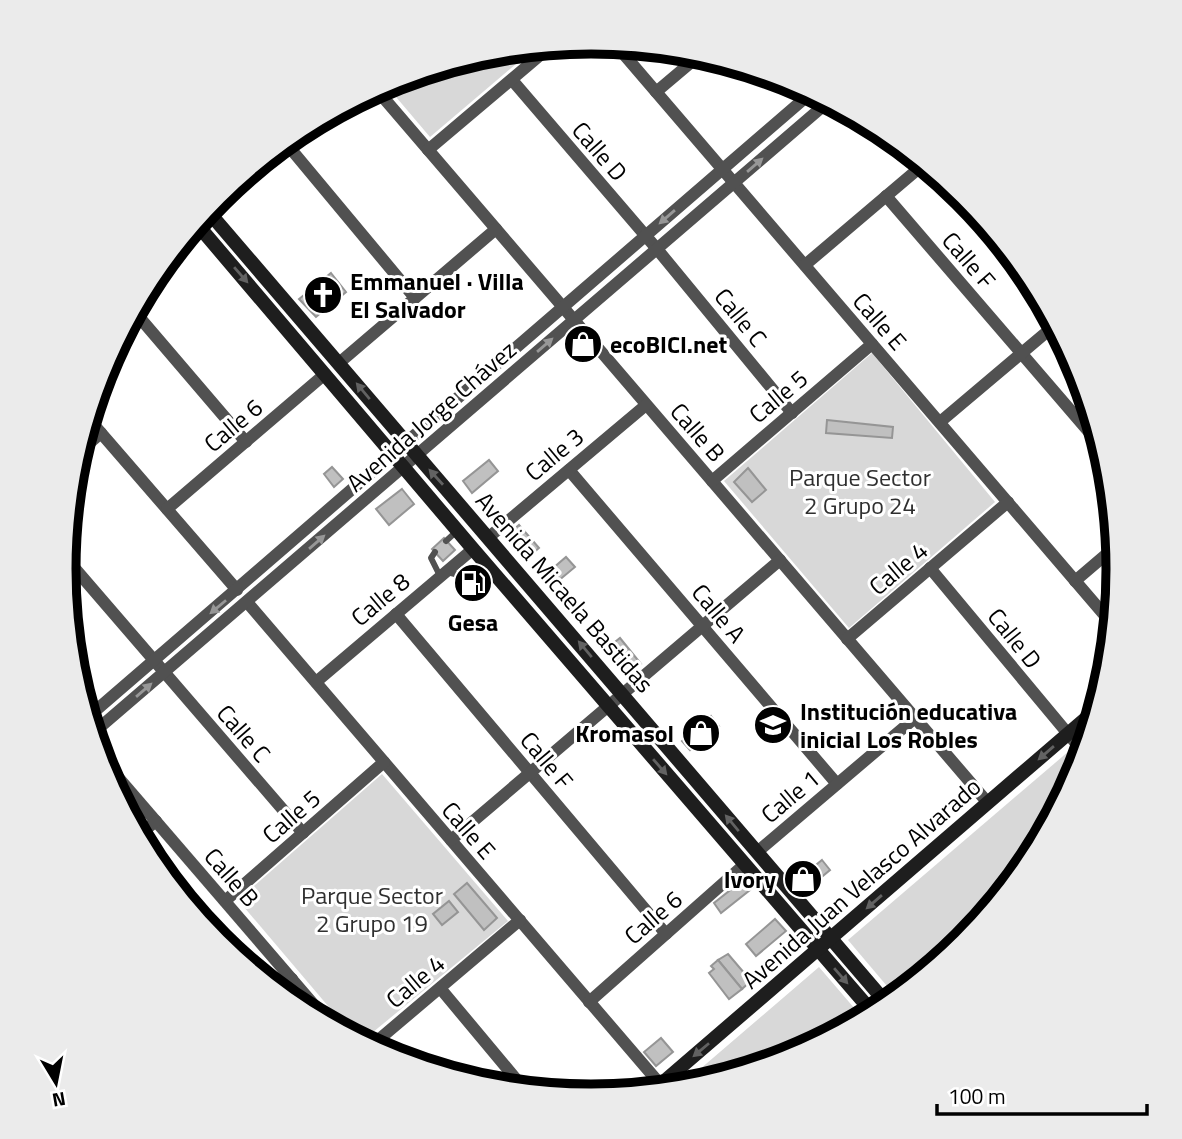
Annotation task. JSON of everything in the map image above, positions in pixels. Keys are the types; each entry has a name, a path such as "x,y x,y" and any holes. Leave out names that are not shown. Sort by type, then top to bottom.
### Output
{"street":[{"name":"Calle E","path":"624,55 1104,615"},
{"path":"428,150 538,57"},
{"path":"656,92 690,64"},
{"name":"Calle D","path":"512,80 657,249"},
{"name":"Calle B","path":"383,98 988,803"},
{"name":"Avenida Jorge Chávez","path":"96,711 802,99"},
{"name":"Avenida Jorge Chávez","path":"100,727 821,108"},
{"path":"292,150 415,298"},
{"path":"804,265 917,170"},
{"name":"Calle F","path":"886,196 1087,430"},
{"name":"Avenida Micaela Bastidas","path":"215,218 881,995"},
{"path":"339,363 496,229"},
{"name":"Avenida Micaela Bastidas","path":"203,231 393,454 452,536 472,549 866,1005"},
{"name":"Calle C","path":"657,249 792,412"},
{"path":"141,320 246,442"},
{"path":"940,422 1047,331"},
{"name":"Calle 5","path":"712,481 872,344"},
{"name":"Calle 6","path":"167,509 325,374"},
{"name":"Calle 3","path":"489,537 646,405"},
{"path":"96,427 237,590"},
{"path":"92,441 101,433"},
{"name":"Calle A","path":"569,470 836,784"},
{"name":"Calle 4","path":"847,639 1008,502"},
{"name":"Calle 8","path":"316,682 472,549"},
{"path":"1075,581 1106,555"},
{"path":"451,840 779,560"},
{"name":"Calle D","path":"930,568 1067,734"},
{"path":"76,570 154,661"},
{"name":"Calle E","path":"247,602 520,920 650,1081"},
{"name":"Calle F","path":"396,614 667,934"},
{"name":"Calle C","path":"154,661 303,833"},
{"name":"Calle 1","path":"757,852 915,718"},
{"name":"Avenida Juan Velasco Alvarado","path":"667,1079 1084,719"},
{"path":"1067,734 1076,744"},
{"name":"Calle 5","path":"225,901 384,762"},
{"name":"Calle B","path":"122,781 312,1003"},
{"path":"146,829 156,821"},
{"name":"Calle 6","path":"589,1002 745,864"},
{"name":"Calle 4","path":"379,1039 520,920"},
{"path":"286,984 292,979"},
{"path":"440,988 516,1079"}],"lane":[{"path":"435,552 430,558 443,574 463,576"},
{"path":"485,580 502,583"}],"green space":[{"path":"521,59 430,137 393,93 458,72"},
{"name":"Parque Sector 2 Grupo 24","path":"872,353 995,502 849,628 724,481"},
{"path":"1069,751 1072,754 1053,797 1019,856 978,909 931,957 890,989 848,940"},
{"name":"Parque Sector 2 Grupo 19","path":"382,774 508,921 370,1035 339,1019 238,900"},
{"path":"819,967 857,1011 788,1046 694,1075"}],"building":[{"name":"Emmanuel · Villa El Salvador","path":"331,273 346,292 316,317 299,299"},
{"path":"827,420 893,427 892,438 826,433"},
{"path":"489,460 498,471 472,493 463,481"},
{"path":"332,467 343,479 334,487 324,474"},
{"path":"748,468 766,490 752,502 734,482"},
{"path":"402,489 414,504 389,525 376,509"},
{"path":"519,525 539,548 526,559 506,536"},
{"path":"444,538 455,550 443,561 432,549"},
{"path":"566,557 575,567 552,586 544,576"},
{"name":"Gesa","path":"465,571 486,578 482,592 460,585"},
{"path":"620,638 641,664 631,673 620,668 605,650"},
{"name":"Kromasol","path":"711,716 719,726 690,750 682,741"},
{"path":"822,860 830,870 807,889 799,879"},
{"path":"743,880 750,890 721,913 714,903"},
{"path":"467,883 497,918 484,930 454,894"},
{"path":"449,901 458,912 442,925 433,914"},
{"path":"775,919 786,931 756,956 746,944"},
{"path":"728,954 751,981 742,989 718,960"},
{"path":"718,960 742,989 729,999 709,973 714,969 711,966"},
{"path":"661,1038 673,1052 656,1066 644,1052"}],"place":[{"name":"Emmanuel · Villa El Salvador","path":"323,295"},
{"name":"ecoBICI.net","path":"583,344"},
{"name":"Gesa","path":"473,583"},
{"name":"Institución educativa inicial Los Robles","path":"773,725"},
{"name":"Kromasol","path":"701,733"},
{"name":"Ivory","path":"803,879"}]}
